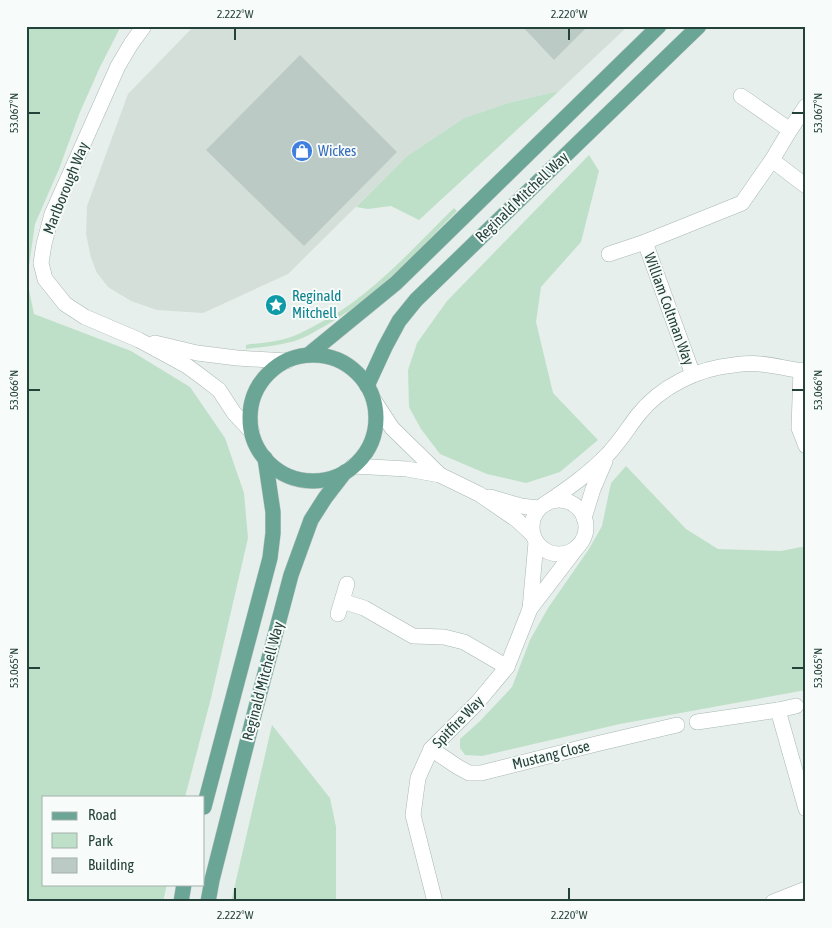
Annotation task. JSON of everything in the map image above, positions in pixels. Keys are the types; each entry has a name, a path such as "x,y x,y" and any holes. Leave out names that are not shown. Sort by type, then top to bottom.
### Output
{"main road":[{"name":"Reginald Mitchell Way","path":"308,355 396,283 659,26"},
{"name":"Reginald Mitchell Way","path":"370,392 385,347 399,321 416,300 698,26"},
{"path":"308,355 322,356 342,362 359,375 370,392 376,409 374,432 364,455 349,469 327,479 302,479 276,469 265,458 252,432 250,416 254,395 267,375 287,361 308,355"},
{"name":"Reginald Mitchell Way","path":"205,803 270,558 274,512 265,458"},
{"name":"Reginald Mitchell Way","path":"208,902 212,880 291,575 311,520 349,469"},
{"path":"181,902 184,886"}],"street":[{"name":"Marlborough Way","path":"144,26 118,66 52,214 41,263 45,278 66,304 85,317 138,340 187,366 219,390 234,413 252,432"},
{"path":"741,96 790,130"},
{"name":"William Coltman Way","path":"609,254 645,242 742,203 806,106"},
{"path":"772,160 806,186"},
{"name":"William Coltman Way","path":"645,242 694,375"},
{"name":"Marlborough Way","path":"138,340 197,353 246,359 287,361"},
{"path":"534,538 532,522 534,514 592,469 609,453 639,413 673,384 711,369 733,365 760,364 803,370 799,428 806,446"},
{"path":"370,392 392,428 440,475"},
{"path":"584,518 596,480 609,453"},
{"path":"349,469 406,470 440,475 479,494 517,520 546,552 560,554 569,552 579,545 584,536 586,526 584,518 579,509 571,503 563,500 553,500 542,506 521,506 479,494"},
{"name":"Spitfire Way","path":"530,608 534,538"},
{"name":"Spitfire Way","path":"435,902 413,814 418,778 431,749 477,703 507,667 530,608 579,545"},
{"path":"347,584 340,607 364,608 413,636 444,637 464,642 507,667"},
{"path":"697,722 796,706"},
{"path":"778,710 806,809"},
{"name":"Mustang Close","path":"431,749 469,773 481,773 678,725"},
{"path":"773,902 806,889"}],"shaded area":[{"path":"194,26 628,26 559,91 508,103 464,118 407,156 288,274 203,313 157,310 131,301 108,287 97,273 91,258 86,234 87,206 128,94"}],"green space":[{"path":"26,26 121,26 80,112 59,169 35,224 27,280 34,314 131,351 190,387 225,438 244,493 248,538 211,698 185,796 42,796 42,886 167,886 163,902 26,902"},
{"path":"559,91 419,220 391,206 368,209 356,207 407,156 464,118 508,103"},
{"path":"589,155 599,171 581,242 541,287 536,322 553,393 598,440 560,472 526,483 487,474 440,454 421,429 409,407 408,370 417,343 447,301"},
{"path":"454,208 457,211 411,258 378,288 344,314 313,333 295,341 246,349 246,345 291,337 336,314 389,272"},
{"path":"626,466 686,529 718,549 781,551 806,546 806,690 620,724 482,756 465,755 460,748 460,739 512,687 530,640 548,608 589,549 602,526 611,483"},
{"path":"272,725 330,798 336,827 336,902 231,902"}],"building":[{"path":"522,26 588,26 554,60"},
{"name":"Wickes","path":"300,55 397,152 304,246 206,150"}],"place":[{"name":"Wickes","path":"302,151"},
{"name":"Reginald Mitchell","path":"276,305"}]}
